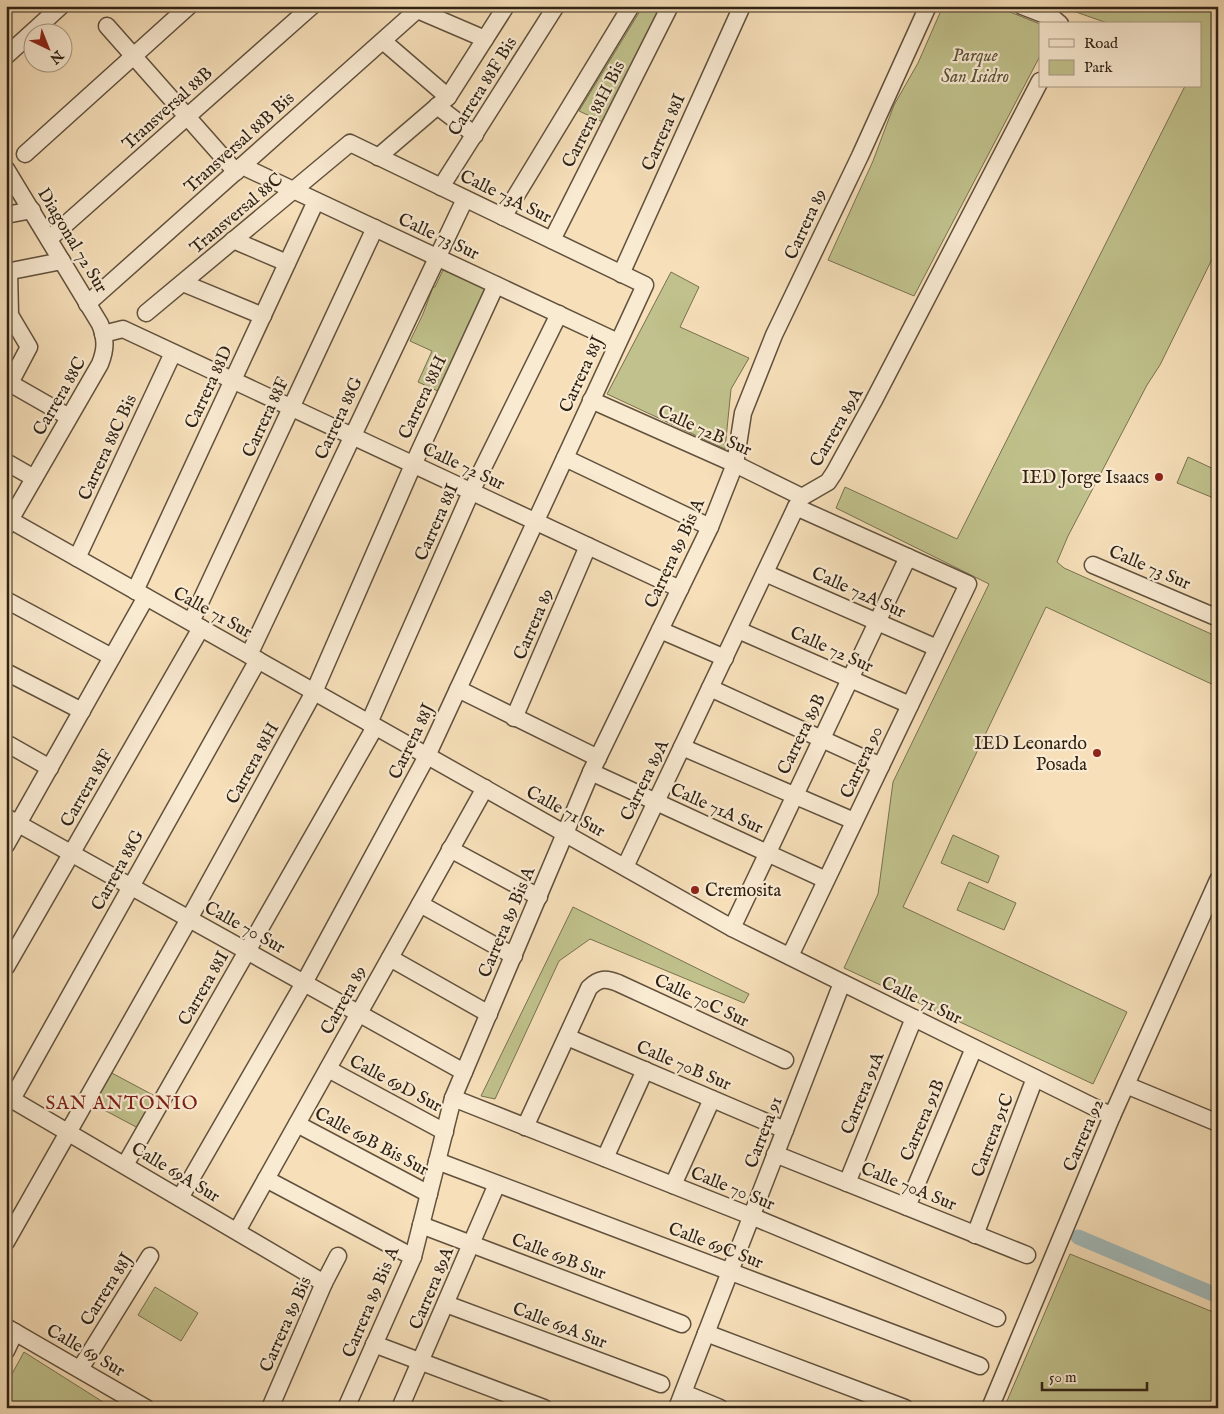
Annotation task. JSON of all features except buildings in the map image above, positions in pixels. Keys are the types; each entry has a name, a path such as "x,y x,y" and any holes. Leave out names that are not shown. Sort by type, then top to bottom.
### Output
{"street":[{"path":"9,48 61,6"},
{"path":"25,154 188,6"},
{"name":"Transversal 88B","path":"49,239 312,6"},
{"path":"378,156 443,101 506,6"},
{"name":"Carrera 88F Bis","path":"441,187 556,6"},
{"path":"503,217 631,6"},
{"name":"Carrera 88H Bis","path":"552,240 670,6"},
{"name":"Carrera 88I","path":"621,274 742,6"},
{"name":"Carrera 89","path":"735,464 743,414 774,335 840,198 928,6"},
{"path":"1022,6 1053,18 1058,22"},
{"path":"412,8 485,39"},
{"name":"Transversal 88B Bis","path":"87,304 383,41 412,8"},
{"name":"Calle 73 Sur","path":"107,26 187,117 239,169 295,191 618,342"},
{"path":"383,41 474,134"},
{"name":"Carrera 89A","path":"625,867 799,502 828,482 834,473 878,393 1039,83"},
{"name":"Calle 73A Sur","path":"350,143 644,285"},
{"name":"Transversal 88C","path":"146,313 295,191 350,143"},
{"name":"Diagonal 72 Sur","path":"6,168 103,334"},
{"name":"Carrera 88G","path":"9,1098 131,887 254,658 352,436 465,199"},
{"name":"Carrera 88D","path":"6,845 12,820 50,768 112,657 262,316 316,201"},
{"path":"6,214 32,210"},
{"name":"Carrera 88F","path":"6,967 72,853 196,625 291,408 375,228"},
{"path":"234,240 287,263"},
{"path":"62,261 8,272 10,315 29,347 8,382 70,417"},
{"path":"183,283 262,316"},
{"name":"Carrera 88H","path":"6,1242 189,919 314,692 413,465 496,285"},
{"name":"Carrera 88J","path":"180,1198 304,983 427,756 644,285"},
{"name":"Carrera 88I","path":"125,1165 247,951 372,725 471,492 559,314"},
{"name":"Calle 72 Sur","path":"103,334 122,329 680,589"},
{"name":"Carrera 88C","path":"8,524 100,364 106,344 103,334"},
{"name":"Carrera 88C Bis","path":"77,558 173,353"},
{"name":"Calle 72B Sur","path":"592,400 735,464 799,502 908,557 968,584"},
{"path":"565,458 710,527"},
{"path":"6,462 34,478"},
{"name":"Carrera 89 Bis A","path":"346,1408 413,1257 453,1098 594,765 710,527 735,464"},
{"name":"Calle 71 Sur","path":"8,524 77,558 732,928 1112,1116"},
{"name":"Carrera 89","path":"514,718 588,546"},
{"name":"Carrera 89B","path":"732,928 908,557"},
{"name":"Calle 73 Sur","path":"1093,565 1218,618"},
{"name":"Calle 72A Sur","path":"765,572 937,648"},
{"name":"Carrera 90","path":"790,956 968,584"},
{"path":"6,600 112,657"},
{"path":"660,630 725,658"},
{"name":"Calle 72 Sur","path":"738,630 910,705"},
{"path":"6,672 82,711"},
{"path":"710,688 881,766"},
{"name":"Calle 71A Sur","path":"458,689 514,718 656,802 826,880"},
{"path":"6,743 50,768"},
{"path":"682,747 854,821"},
{"name":"Carrera 89","path":"237,1232 485,788"},
{"name":"Calle 70 Sur","path":"12,820 464,1072"},
{"path":"450,849 539,897"},
{"name":"Carrera 92","path":"990,1408 1112,1116 1218,880"},
{"path":"420,904 514,956"},
{"path":"390,958 489,1014"},
{"name":"Calle 70C Sur","path":"567,1037 590,988 595,982 602,979 618,983 785,1060"},
{"name":"Carrera 91","path":"677,1408 842,983"},
{"name":"Carrera 91A","path":"847,1183 914,1018"},
{"path":"525,1127 567,1037"},
{"name":"Calle 70B Sur","path":"567,1037 785,1130"},
{"name":"Carrera 91B","path":"907,1207 974,1048"},
{"name":"Calle 69D Sur","path":"328,1069 444,1132"},
{"path":"605,1158 645,1070"},
{"name":"Carrera 91C","path":"975,1235 1035,1078"},
{"path":"1126,1085 1218,1123"},
{"name":"Calle 69A Sur","path":"9,1098 324,1283"},
{"name":"Calle 70 Sur","path":"453,1098 751,1216 997,1318"},
{"path":"674,1186 712,1099"},
{"name":"Calle 69B Bis Sur","path":"297,1124 429,1194"},
{"name":"Calle 70A Sur","path":"775,1154 1027,1255"},
{"name":"Calle 69C Sur","path":"437,1161 980,1366"},
{"path":"266,1179 413,1257"},
{"name":"Carrera 89A","path":"400,1408 497,1184"},
{"name":"Calle 69B Sur","path":"421,1225 682,1324"},
{"name":"Carrera 88J","path":"80,1369 150,1256"},
{"name":"Carrera 89 Bis","path":"270,1408 324,1283 338,1256"},
{"name":"Calle 69A Sur","path":"446,1304 661,1384"},
{"path":"6,1351 11,1329"},
{"name":"Calle 69 Sur","path":"11,1329 146,1408"},
{"path":"706,1333 905,1408"},
{"path":"374,1344 544,1408"},
{"path":"691,1396 720,1408"}],"green space":[{"path":"643,6 665,6 605,123 579,111"},
{"name":"Parque San Isidro","path":"943,6 995,6 1039,24 1039,58 914,296 828,260 873,161 894,105 918,63"},
{"path":"1059,6 1218,6 1218,247 1160,365 1147,385 1068,536 1057,562 1064,568 1218,637 1218,687 1046,607 903,907 1127,1012 1093,1084 844,968 878,894 893,782 989,584 836,508 845,487 957,539 1184,88 1202,88 1202,22 1104,22"},
{"path":"443,270 488,290 440,392 418,382 432,351 410,341 433,287 435,287"},
{"path":"671,272 699,287 680,327 749,358 731,389 725,449 607,394"},
{"path":"1188,457 1218,471 1218,495 1216,499 1177,483"},
{"path":"953,835 999,856 988,883 941,863"},
{"path":"969,882 1016,903 1004,930 957,910"},
{"path":"573,907 749,994 744,1003 590,939 559,961 495,1099 481,1096"},
{"path":"108,1071 155,1096 138,1128 91,1103"},
{"path":"1070,1254 1218,1314 1218,1408 1004,1408"},
{"path":"155,1287 198,1313 181,1341 138,1315"},
{"path":"24,1352 103,1402 100,1408 6,1408 6,1385"}],"waterway":[{"path":"1078,1237 1218,1296"}],"place":[{"name":"IED Jorge Isaacs","path":"1159,477"},
{"name":"IED Leonardo Posada","path":"1097,753"},
{"name":"Cremosita","path":"695,890"}],"district":[{"name":"SAN ANTONIO","path":"122,1102"}]}
